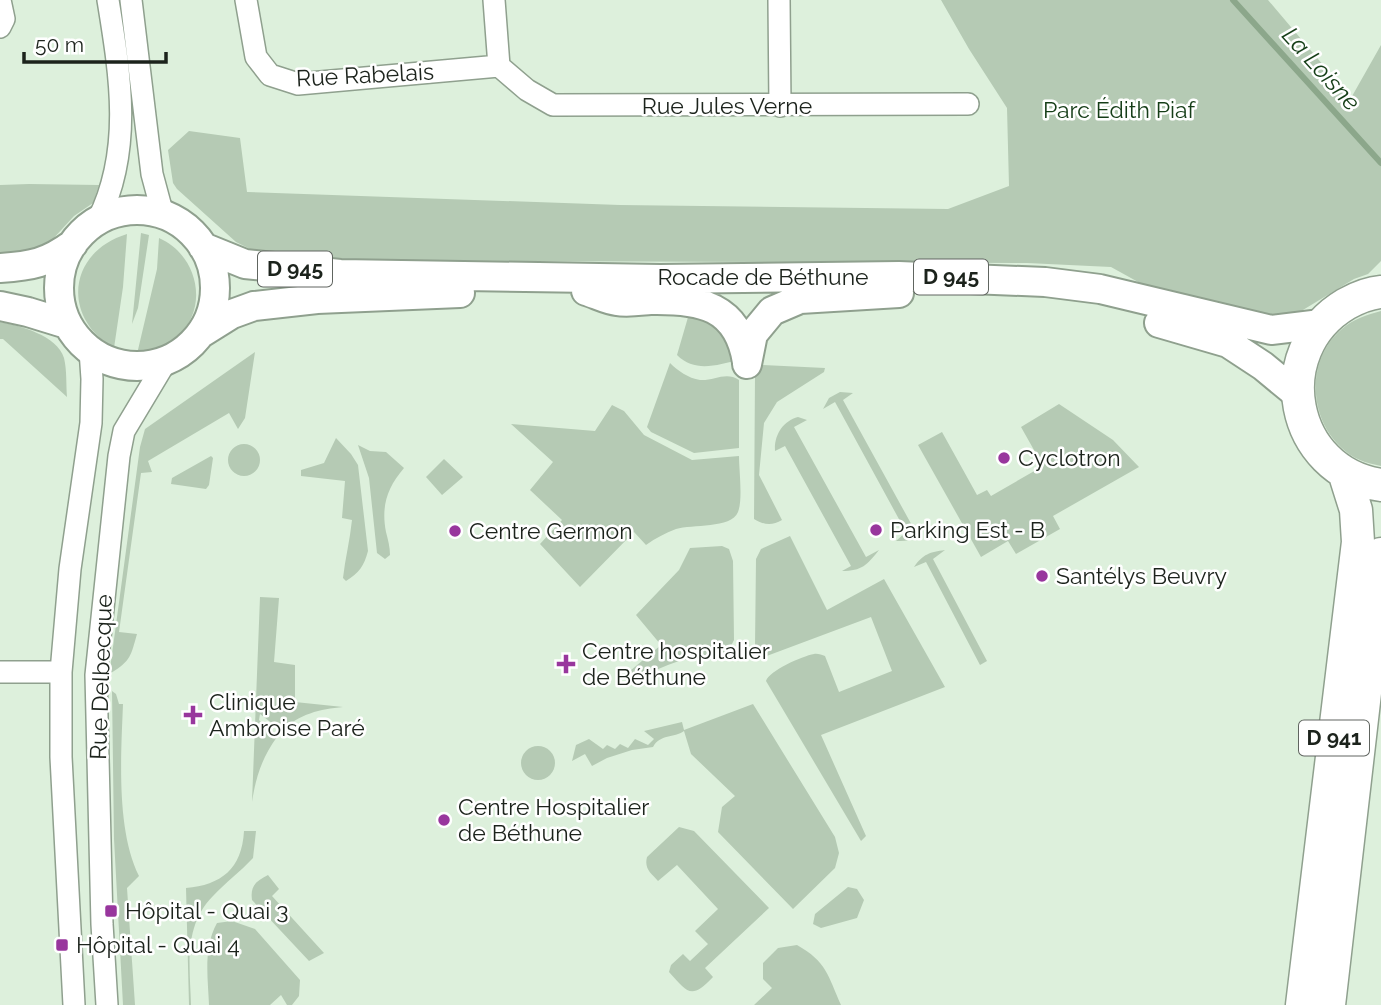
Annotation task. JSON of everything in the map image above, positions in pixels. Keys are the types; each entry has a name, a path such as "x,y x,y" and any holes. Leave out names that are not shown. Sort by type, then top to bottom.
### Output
{"highway":[{"path":"1379,290 1355,299 1321,324 1307,345 1299,369 1297,394 1301,417 1311,439 1325,457 1344,472 1368,483 1381,485"},
{"name":"D 941","path":"1302,1005 1358,542 1356,510 1344,472"},
{"name":"D 941","path":"1329,1005 1381,554"}],"main road":[{"path":"135,210 163,215 182,224 203,247 215,282 212,309 201,334 185,350 166,361 144,366 120,366 90,351 67,324 60,304 59,283 63,263 84,230 98,220 122,211 135,210"},
{"path":"0,268 41,263 52,259 73,244"},
{"name":"Rocade de Béthune","path":"203,247 245,264 340,274 660,279 899,276 1045,282 1100,289 1271,330 1321,324"},
{"name":"Rocade de Béthune","path":"201,334 232,314 254,306 317,299 443,293 730,288 915,292 1058,299 1117,310 1228,343 1263,366 1297,394"},
{"path":"586,291 617,301 674,300 707,305 720,313 736,331 744,343 747,364 753,334 772,311 800,299 915,292"},
{"path":"0,306 67,324"}],"street":[{"path":"0,0 4,19 0,27"},
{"path":"98,220 115,177 121,126 122,93 108,0"},
{"path":"131,0 152,174 163,215"},
{"name":"Rue Rabelais","path":"246,0 256,57 270,75 298,84 499,66"},
{"path":"494,0 499,66"},
{"path":"779,0 780,106"},
{"name":"Rue Jules Verne","path":"499,66 527,90 553,106 968,104"},
{"name":"Rue Delbecque","path":"74,1005 61,757 61,672 70,569 90,423 90,351"},
{"name":"Rue Delbecque","path":"107,1005 98,808 98,637 118,456 124,431 166,361"},
{"path":"0,672 61,672"}],"green space":[{"name":"Parc Édith Piaf","path":"941,0 1268,0 1351,98 1381,45 1381,261 1368,274 1354,279 1293,316 1280,317 1255,314 1149,288 1111,267 1027,263 292,260 268,258 236,242 173,183 168,150 189,131 240,138 247,192 620,205 948,209 1009,186 1007,108"},
{"path":"0,185 99,185 93,203 74,216 40,253 0,259"},
{"path":"141,233 149,235 138,308 132,324"},
{"path":"127,234 114,348 97,335 85,320 79,303 78,286 83,270 93,255 107,243"},
{"path":"159,238 172,246 191,269 196,297 194,312 187,325 168,344 137,354 157,269"},
{"path":"691,307 715,319 739,360 699,366 684,361 677,355"},
{"path":"1381,311 1381,466 1360,460 1343,449 1330,435 1321,418 1316,399 1316,380 1320,361 1329,344 1342,329 1355,320"},
{"path":"0,322 37,333 54,343 64,358 67,397 0,339"},
{"path":"255,352 245,418 238,429 229,413 148,461 152,472 141,473 119,632 137,634 129,657 111,673 140,447 145,429"},
{"path":"670,363 684,374 700,380 729,376 739,380 739,448 694,453 651,432 647,427"},
{"path":"763,365 825,368 824,372 777,402 764,423 759,475 782,520 771,524 754,519 755,375"},
{"path":"840,392 853,393 843,400 914,529 927,522 915,538 896,541 906,532 835,402 823,409 829,398"},
{"path":"1059,404 1113,440 1139,467 1053,516 1060,529 1016,554 1008,541 981,557 918,445 942,432 977,495 987,490 991,496 1043,466 1021,427"},
{"path":"612,405 624,411 644,435 692,460 739,456 741,492 738,512 720,524 676,529 646,545 634,532 580,587 540,544 562,520 530,490 553,462 511,424 595,431"},
{"path":"798,417 807,420 794,427 866,557 879,550 859,568 842,571 851,566 785,446 775,451 780,430"},
{"path":"336,438 358,465 368,551 360,569 346,581 343,578 352,520 342,518 345,481 301,476 301,470 324,463"},
{"path":"244,444 256,448 260,460 256,472 244,476 232,472 228,460 232,448"},
{"path":"358,445 370,451 386,452 404,468 393,483 385,506 390,555 385,559 377,553 369,478"},
{"path":"211,456 213,458 209,485 206,489 171,484 172,478"},
{"path":"444,459 463,477 442,495 426,477"},
{"path":"790,536 827,610 884,579 945,687 821,735 866,836 861,841 766,681 787,664 815,654 825,656 839,692 892,671 871,617 764,657 759,653 755,646 756,559 761,549"},
{"path":"722,546 729,549 733,561 734,640 730,647 717,655 686,659 636,678 630,671 661,645 636,615 679,570 690,548"},
{"path":"945,550 933,559 987,661 980,665 926,562 914,567 927,554"},
{"path":"260,597 279,598 274,662 295,665 295,702 343,707 310,713 295,720 282,731 260,714 259,720 277,737 260,768 252,802"},
{"path":"112,691 119,704 123,704 123,815 139,876 127,888 135,1005 123,1005 114,839"},
{"path":"753,704 835,837 839,853 835,868 793,909 718,832 722,807 735,796 691,754 684,731 659,740 653,747 632,750 592,766 585,754 572,761 576,745 589,739 603,749 607,745 615,749 620,744 628,748 635,739 648,745 654,739 644,731 682,722 684,730"},
{"path":"538,746 550,751 555,763 550,775 538,780 526,775 521,763 526,751"},
{"path":"679,827 694,831 769,908 705,968 713,977 694,991 685,989 675,979 669,972 671,965 683,954 690,961 708,944 695,931 718,909 677,865 658,881 646,865 647,857"},
{"path":"244,831 256,831 253,858 213,896 197,920 190,948 189,1005 186,888 210,883 227,873 239,856"},
{"path":"268,875 279,889 272,896 324,953 309,961 252,900 255,884"},
{"path":"848,887 857,889 864,900 857,918 821,928 813,924 815,914"},
{"path":"232,921 255,929 300,980 299,996 292,1005 287,1005 281,995 270,1005 209,1005 207,963 210,943 217,923"},
{"path":"797,945 821,964 841,1005 754,1005 772,988 763,979 763,963 778,948"}],"waterway":[{"name":"La Loisne","path":"1233,0 1381,163"}],"place":[{"name":"Cyclotron","path":"1004,458"},
{"name":"Parking Est - B","path":"876,530"},
{"name":"Centre Germon","path":"455,531"},
{"name":"Santélys Beuvry","path":"1042,576"},
{"name":"Centre hospitalier de Béthune","path":"566,664"},
{"name":"Clinique Ambroise Paré","path":"193,715"},
{"name":"Centre Hospitalier de Béthune","path":"444,820"},
{"name":"Hôpital - Quai 3","path":"111,911"},
{"name":"Hôpital - Quai 4","path":"62,945"}]}
